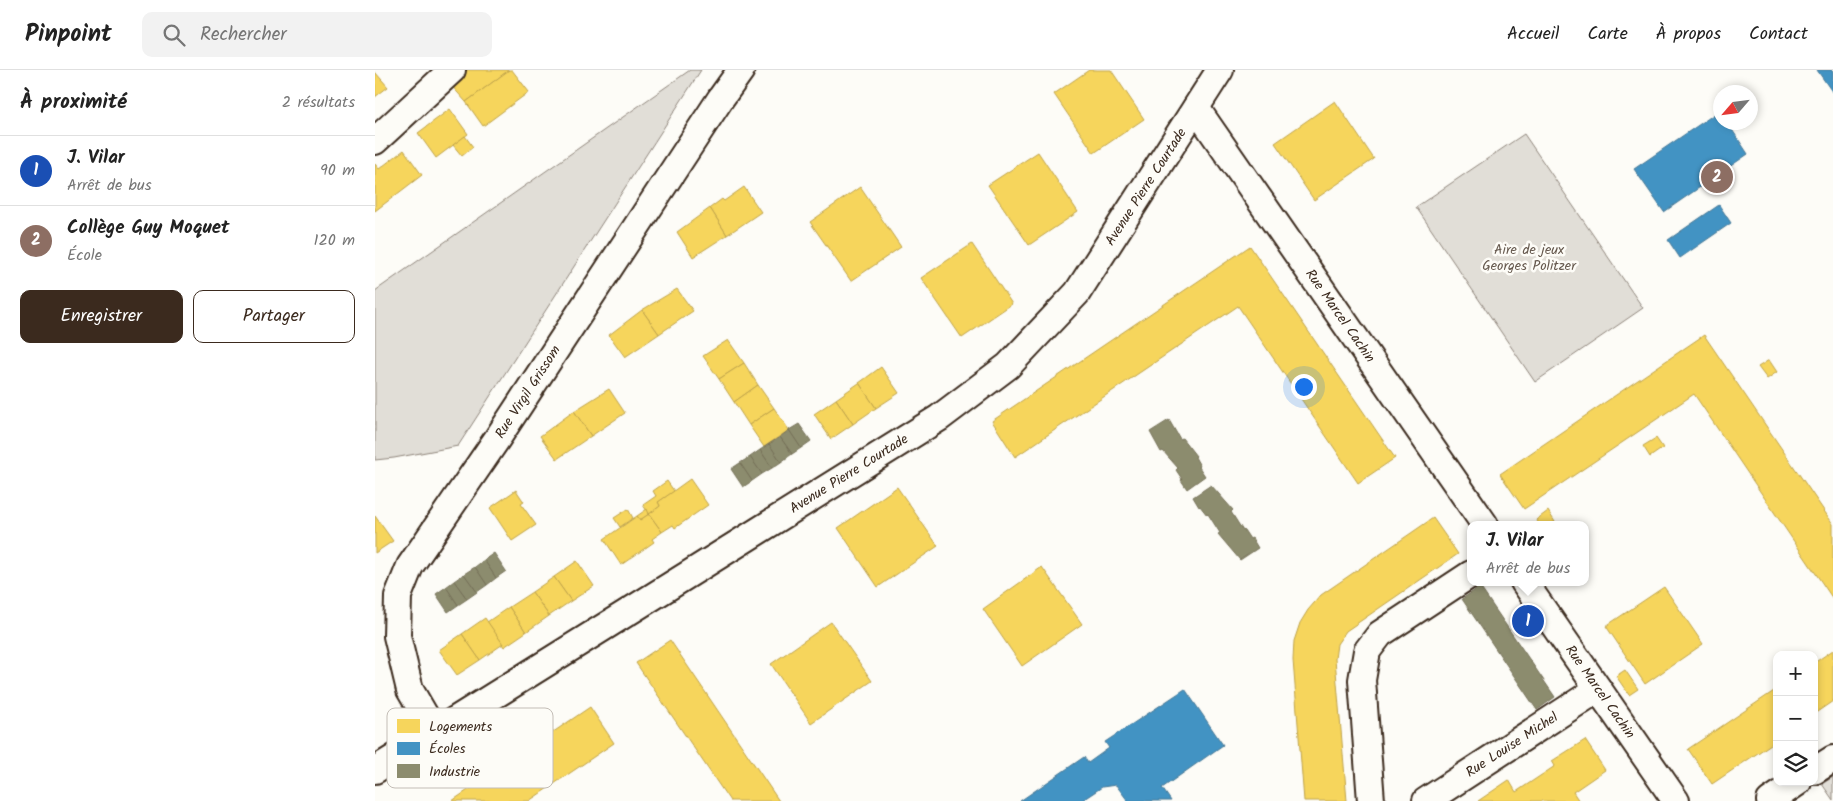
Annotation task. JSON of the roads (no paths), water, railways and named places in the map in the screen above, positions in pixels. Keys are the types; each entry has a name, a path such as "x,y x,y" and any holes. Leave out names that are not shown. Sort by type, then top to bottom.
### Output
{"street":[{"path":"375,141 453,70"},
{"name":"Rue Virgil Grissom","path":"420,708 410,690 386,636 398,596 410,566 497,439 741,70"},
{"name":"Avenue Pierre Courtade","path":"475,708 939,418 1008,366 1077,293 1221,70"},
{"name":"Rue Marcel Cachin","path":"1196,108 1482,521"},
{"path":"1371,801 1361,680 1367,651 1380,634 1467,577"},
{"name":"Rue Marcel Cachin","path":"1527,586 1676,801"},
{"name":"Rue Louise Michel","path":"1426,801 1598,688"},
{"path":"1818,768 1833,758"},
{"name":"Avenue Pierre Courtade","path":"375,770 387,763"},
{"path":"1770,801 1797,790"}],"place":[{"name":"Collège Guy Moquet","path":"1717,177"},
{"name":"J. Vilar","path":"1528,621"}],"park label":[{"name":"Aire de jeux Georges Politzer","path":"1529,258"}]}
